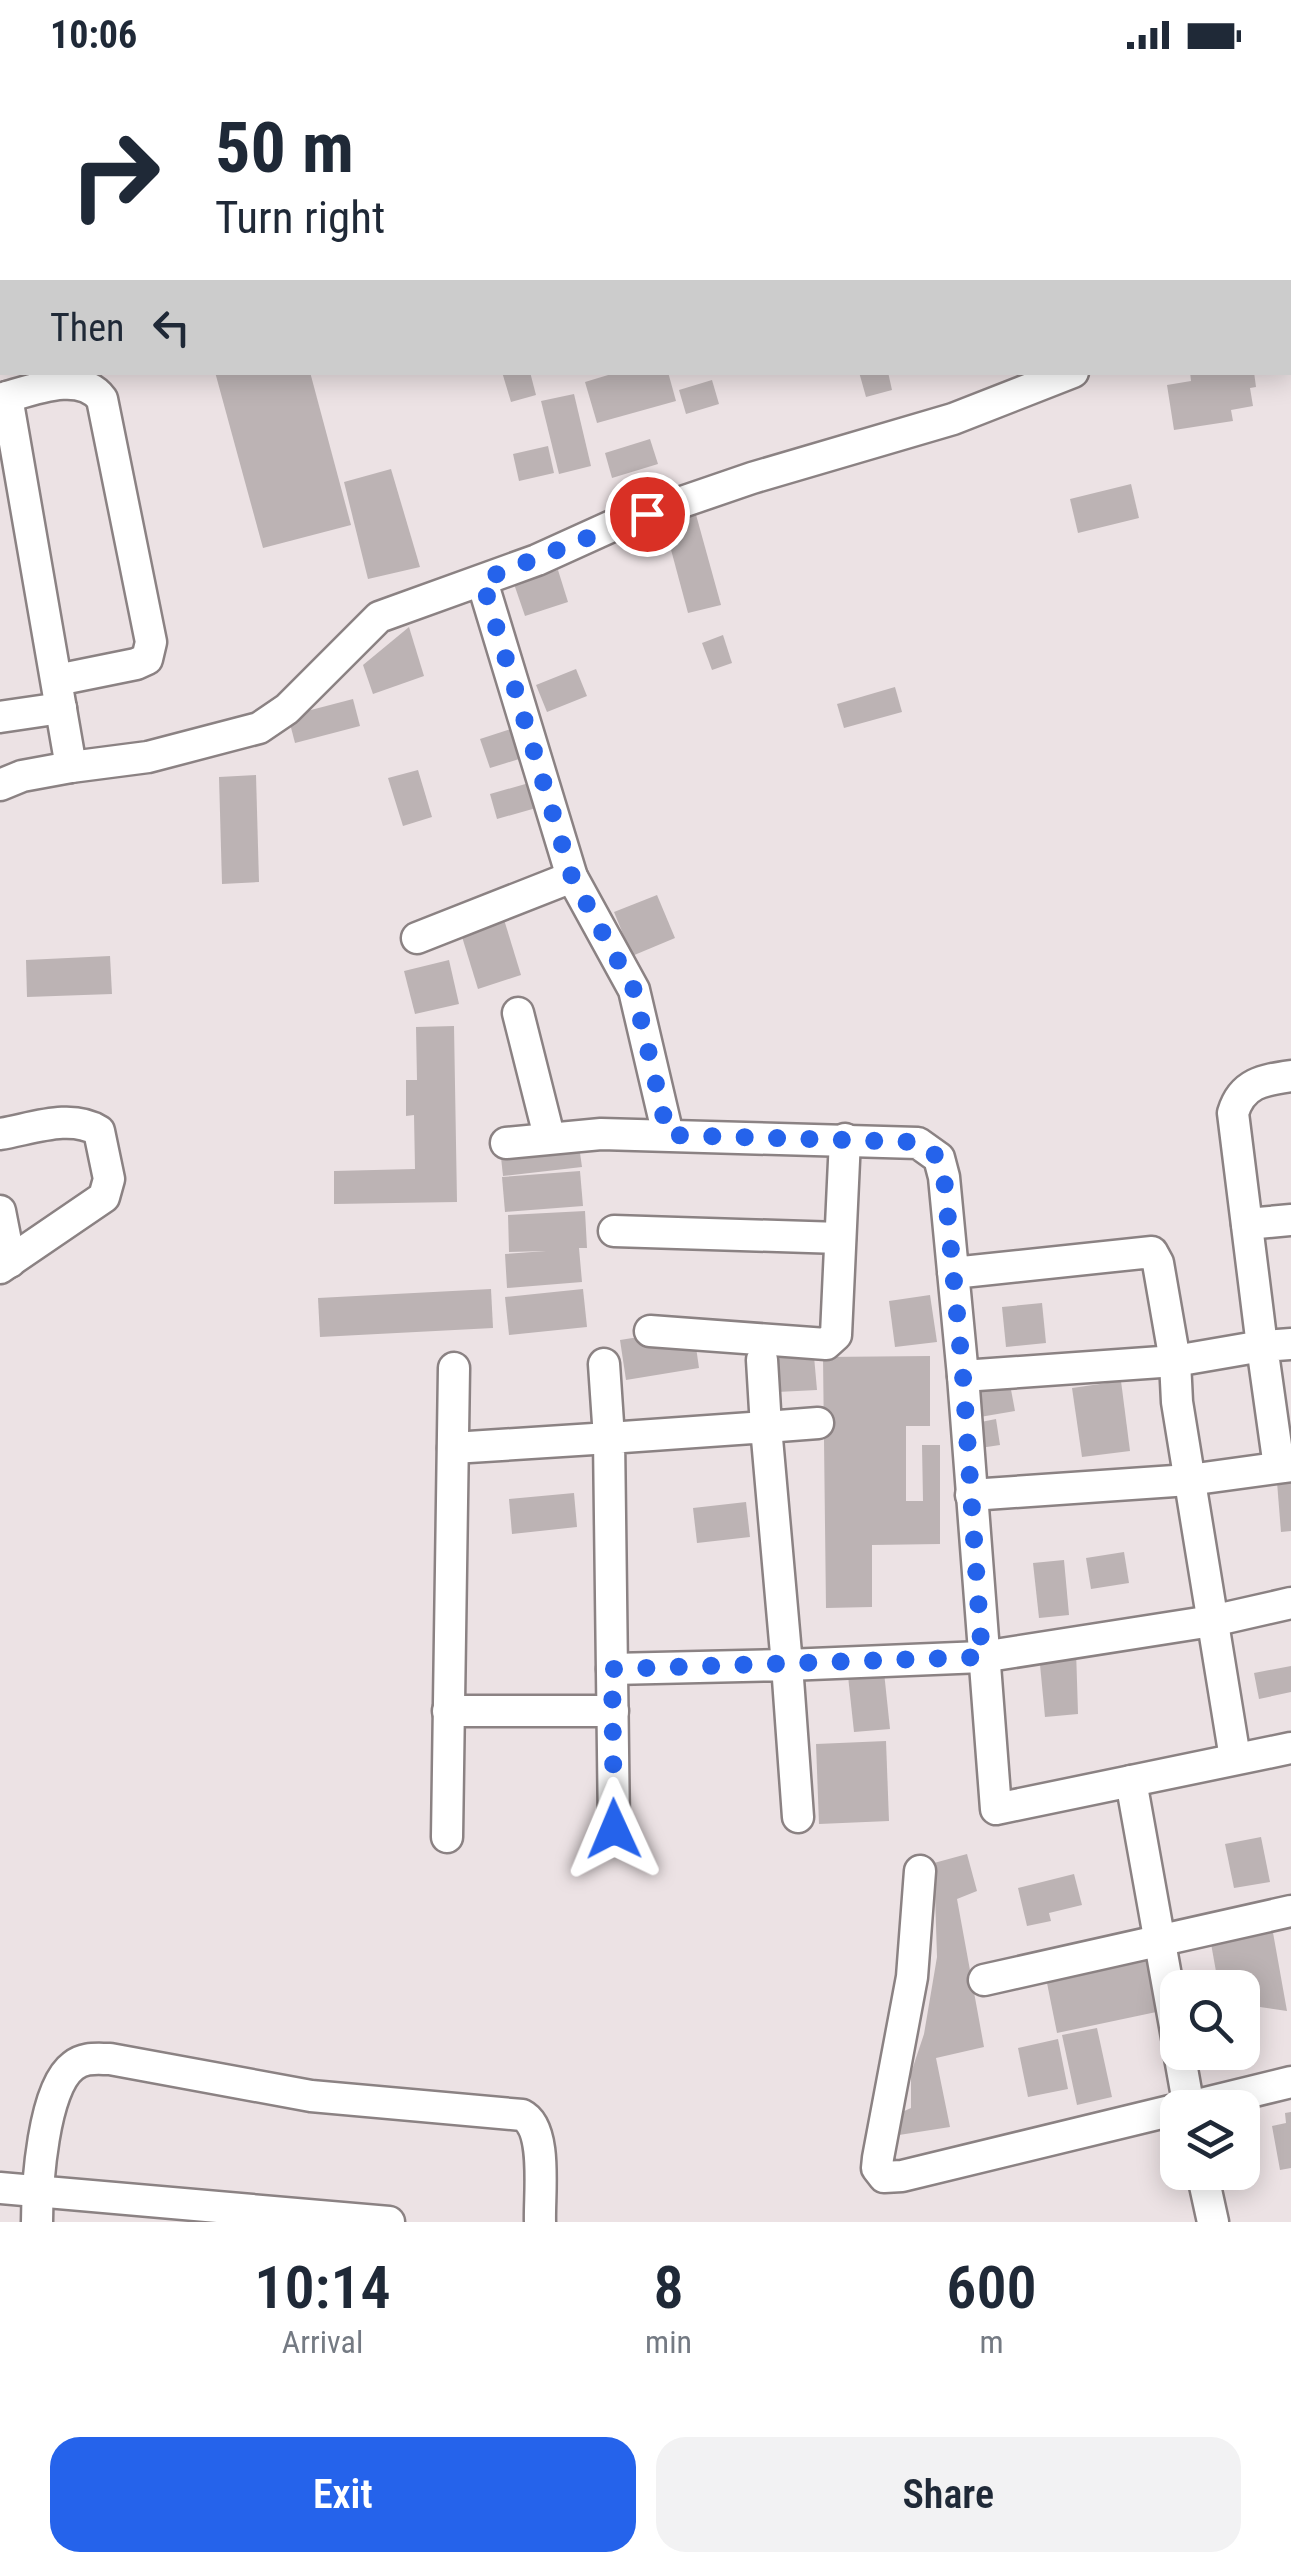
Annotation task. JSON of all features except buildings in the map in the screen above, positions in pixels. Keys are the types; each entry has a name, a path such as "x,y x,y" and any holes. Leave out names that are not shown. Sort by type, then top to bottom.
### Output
{"street":[{"path":"0,785 22,776 148,757 259,728 287,709 378,617 482,580 612,526 1021,383 1058,375"},
{"path":"0,717 59,694 136,664 148,659 151,642 102,399 95,390 74,382 8,387 59,694 71,767"},
{"path":"482,580 572,877 634,990 668,1135"},
{"path":"417,938 572,877"},
{"path":"518,1013 549,1136"},
{"path":"971,1495 1189,1480 1285,1466 1277,1345 1247,1224 1233,1113 1250,1085 1291,1076"},
{"path":"0,1134 75,1121 89,1125 99,1131 109,1180 104,1197 5,1265 0,1211"},
{"path":"506,1143 549,1136 668,1135 918,1142 932,1150 944,1177 996,1809 1291,1748"},
{"path":"650,1331 826,1344 832,1341 836,1335 844,1139"},
{"path":"1247,1224 1291,1220"},
{"path":"614,1231 840,1238"},
{"path":"953,1273 1152,1252 1158,1263 1175,1362 1189,1480 1236,1758"},
{"path":"963,1376 1175,1362 1277,1345"},
{"path":"762,1360 798,1817"},
{"path":"604,1364 609,1438 614,1829"},
{"path":"447,1837 454,1368"},
{"path":"453,1448 818,1423"},
{"path":"612,1669 982,1657 1212,1621 1291,1602"},
{"path":"448,1711 613,1710"},
{"path":"1131,1780 1165,1970"},
{"path":"920,1871 912,1977 878,2158 877,2168 884,2177 920,2172 1160,2114"},
{"path":"984,1980 1159,1938 1291,1912"},
{"path":"37,2207 54,2092 70,2068 84,2059 110,2059 311,2096 522,2115 531,2120 538,2135 540,2222"},
{"path":"1258,2090 1291,2082"},
{"path":"0,2188 37,2207 389,2222"},
{"path":"1206,2190 1213,2222"}],"route":[{"path":"614,1829 612,1669 982,1657 963,1376 939,1158 918,1142 668,1135 634,990 572,877 482,580 647,514"}]}
